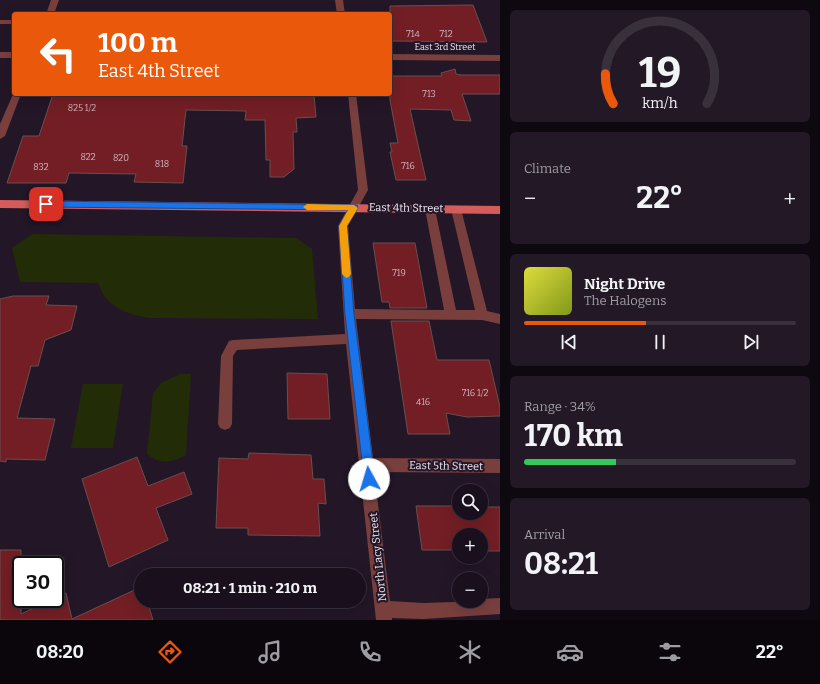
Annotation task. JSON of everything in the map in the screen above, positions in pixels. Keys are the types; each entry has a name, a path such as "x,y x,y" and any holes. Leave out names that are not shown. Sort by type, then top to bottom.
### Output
{"main road":[{"name":"East 4th Street","path":"0,204 500,210"}],"street":[{"path":"51,12 55,0"},
{"path":"339,0 341,12"},
{"path":"0,22 12,22"},
{"path":"0,55 12,55"},
{"name":"East 3rd Street","path":"392,57 500,58"},
{"path":"0,136 16,96"},
{"name":"North Lacy Street","path":"352,96 363,190 343,226 349,314 368,465 384,614"},
{"path":"430,209 451,315"},
{"path":"456,209 482,315"},
{"path":"349,314 482,315 500,319"},
{"path":"225,424 227,356 234,345 352,339"},
{"name":"East 5th Street","path":"368,465 500,466"},
{"path":"384,614 500,606"}],"green space":[{"path":"32,234 296,238 312,249 318,319 149,318 131,314 114,306 105,297 98,283 20,282 12,248"},
{"path":"180,374 191,374 186,455 176,460 166,462 152,458 147,454 153,393 161,383"},
{"path":"83,384 123,384 113,448 71,448"}],"building":[{"path":"473,5 487,42 392,41 392,12 390,12 390,6"},
{"path":"455,69 456,74 461,75 500,75 500,94 462,94 471,121 454,120 451,110 410,109 426,180 396,180 390,152 392,152 390,143 398,143 390,100 390,96 392,96 392,76 442,76 441,73"},
{"path":"52,96 314,96 316,117 296,118 297,132 293,132 294,169 284,177 270,177 270,160 266,160 265,120 245,120 246,111 186,110 182,146 187,146 183,183 134,182 136,174 69,173 66,183 7,183 23,136 39,136"},
{"path":"373,243 415,243 427,308 390,308 389,302 382,302"},
{"path":"13,296 49,296 46,305 77,306 71,330 45,340 38,366 31,366 17,418 55,419 45,460 6,459 6,462 0,461 0,299"},
{"path":"391,321 429,321 437,360 489,360 500,407 500,416 467,417 446,413 450,434 408,434"},
{"path":"287,373 327,374 330,419 288,419"},
{"path":"249,453 311,455 313,479 324,479 326,504 318,503 320,536 248,535 248,528 216,528 219,458 248,459"},
{"path":"137,457 148,486 184,472 192,494 156,508 168,540 109,567 82,479"},
{"path":"416,506 452,506 452,520 488,520 488,507 500,507 500,551 488,551 488,528 452,528 452,550 422,550"},
{"path":"0,550 21,550 21,556 12,556 12,608 21,608 21,614 34,608 64,608 64,594 66,593 72,619 134,590 134,608 149,608 153,620 0,620"}],"slow traffic":[{"path":"307,207 354,208 343,226 346,274"}],"route":[{"path":"46,204 354,208 343,226 349,314 369,479"}]}
